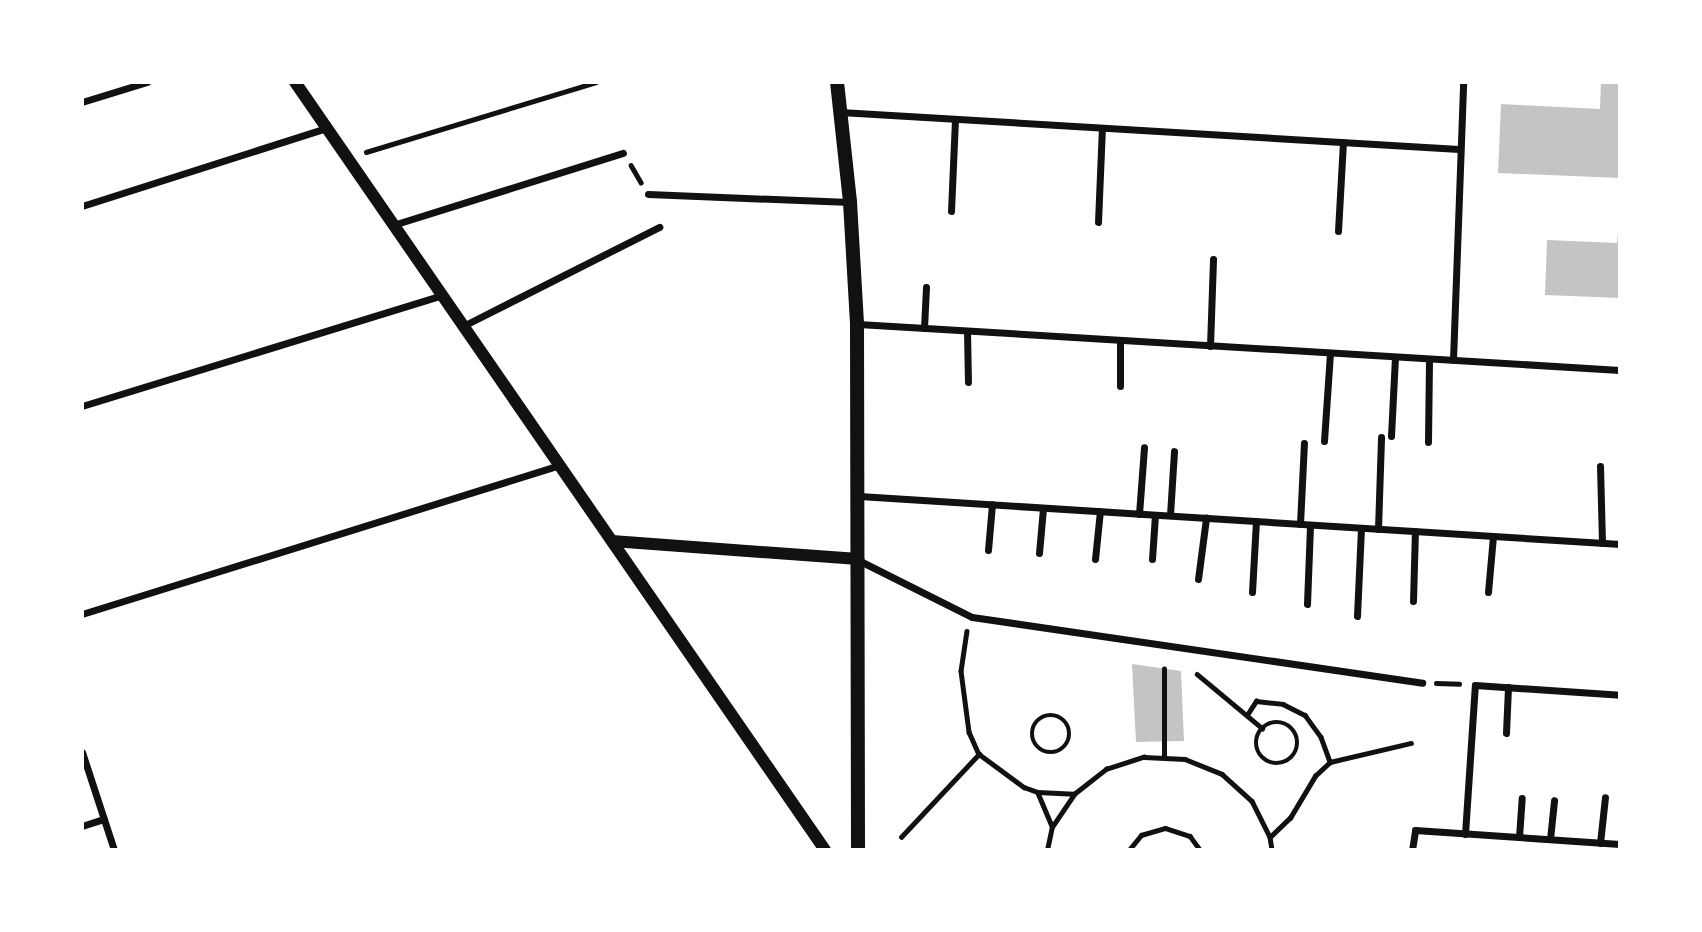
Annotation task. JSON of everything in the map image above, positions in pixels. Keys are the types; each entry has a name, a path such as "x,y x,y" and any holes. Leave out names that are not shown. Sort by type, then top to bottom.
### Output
{"main road":[{"path":"837,82 857,324 858,850"}],"street":[{"path":"82,102 148,82"},
{"path":"295,82 825,850"},
{"path":"1453,360 1463,82"},
{"path":"840,112 1459,149"},
{"path":"951,211 955,119"},
{"path":"82,206 327,128"},
{"path":"1097,222 1102,128"},
{"path":"1338,231 1343,142"},
{"path":"393,225 623,153"},
{"path":"648,194 849,202"},
{"path":"463,326 659,228"},
{"path":"1210,346 1213,259"},
{"path":"924,328 926,287"},
{"path":"82,406 442,295"},
{"path":"857,324 1620,370"},
{"path":"967,331 968,383"},
{"path":"1120,340 1120,386"},
{"path":"1324,441 1329,353"},
{"path":"1391,436 1395,357"},
{"path":"1428,442 1429,359"},
{"path":"1378,529 1381,437"},
{"path":"1300,524 1304,443"},
{"path":"1139,514 1143,447"},
{"path":"1170,516 1174,451"},
{"path":"82,614 560,466"},
{"path":"1600,466 1602,543"},
{"path":"859,496 1620,544"},
{"path":"988,550 992,504"},
{"path":"1039,553 1043,508"},
{"path":"1095,559 1100,511"},
{"path":"1152,559 1155,515"},
{"path":"1198,579 1206,518"},
{"path":"1252,592 1256,521"},
{"path":"1307,604 1310,525"},
{"path":"1357,615 1361,528"},
{"path":"1413,601 1415,531"},
{"path":"1488,592 1493,536"},
{"path":"612,541 858,559 972,617 1422,683"},
{"path":"1465,834 1475,685 1620,695"},
{"path":"1506,733 1508,687"},
{"path":"82,752 114,850"},
{"path":"1600,843 1605,797"},
{"path":"1519,837 1522,798"},
{"path":"1550,839 1554,800"},
{"path":"82,826 104,819"},
{"path":"1412,850 1415,830 1620,844"}],"path":[{"path":"347,158 596,82"},
{"path":"623,153 648,194"},
{"path":"972,617 961,671 969,732 979,754 1024,787 1038,792 1074,794"},
{"path":"1164,669 1164,758"},
{"path":"1197,674 1262,728"},
{"path":"1422,683 1475,685"},
{"path":"1247,715 1256,701 1283,704 1305,715 1321,737 1330,762"},
{"path":"1054,715 1069,725 1069,743 1059,752 1046,752 1035,745 1034,726 1042,717 1054,715"},
{"path":"1281,722 1293,729 1298,741 1295,755 1283,763 1264,759 1256,741 1262,728 1281,722"},
{"path":"1270,836 1290,818 1315,776 1330,762 1411,743"},
{"path":"901,837 979,754"},
{"path":"1047,850 1052,827 1074,794 1106,769 1144,757 1185,759 1222,774 1252,801 1270,836 1272,850"},
{"path":"1038,792 1052,827"},
{"path":"1129,850 1141,835 1165,828 1190,836 1200,850"}],"building":[{"path":"1601,82 1620,82 1620,178 1498,173 1501,104 1600,109"},
{"path":"1618,232 1620,298 1545,295 1547,240 1617,243"},
{"path":"1132,664 1181,671 1184,741 1136,742"}]}
